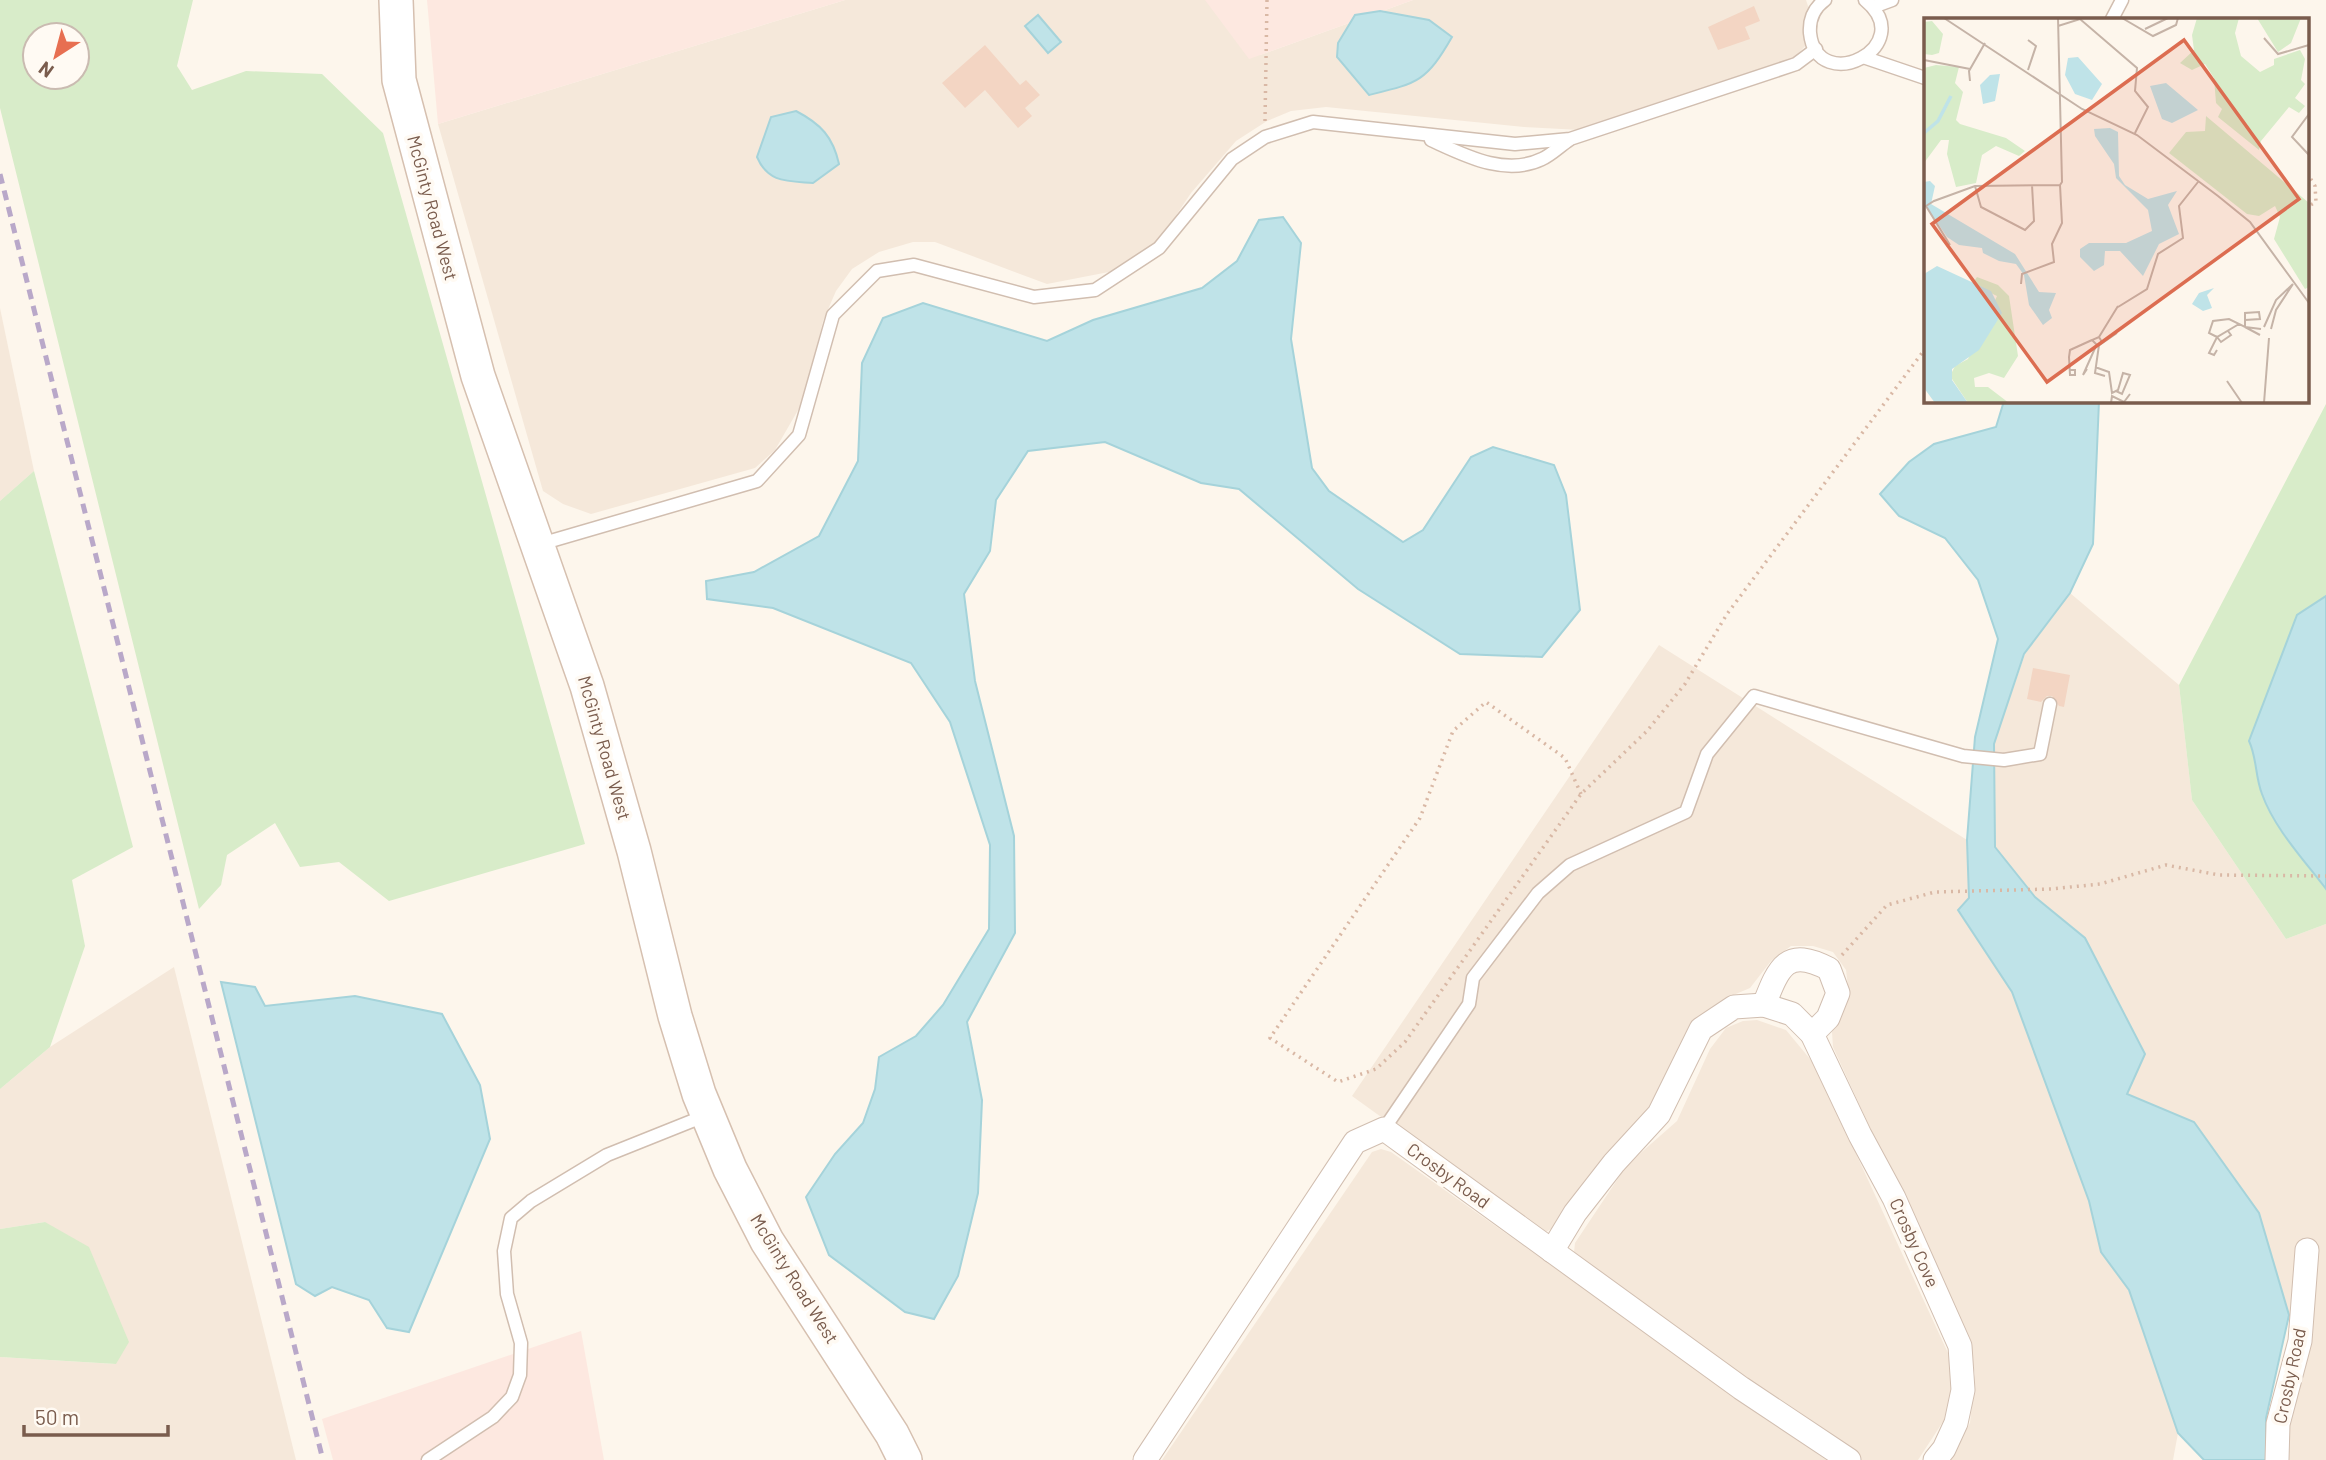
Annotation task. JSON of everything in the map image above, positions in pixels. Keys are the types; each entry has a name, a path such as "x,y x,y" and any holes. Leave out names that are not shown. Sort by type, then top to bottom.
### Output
{"main road":[{"name":"McGinty Road West","path":"396,0 399,80 478,376 587,686 634,851 675,1016 708,1115 730,1169 767,1241 878,1412 905,1460"}],"street":[{"path":"1552,1251 1575,1213 1614,1163 1659,1114 1701,1030 1734,1007 1765,1004 1774,979 1788,962 1808,958 1829,969 1838,993 1828,1018 1812,1034"},
{"name":"Crosby Cove","path":"1765,1004 1792,1014 1812,1034 1860,1135 1894,1198 1960,1346 1963,1390 1956,1423 1944,1449 1935,1460"},
{"name":"Crosby Road","path":"1384,1129 1741,1388 1849,1460"},
{"path":"1145,1460 1355,1142 1384,1129"},
{"name":"Crosby Road","path":"2277,1460 2278,1424 2300,1341 2307,1250"}],"lane":[{"path":"1822,1 1810,24 1816,49 1839,64 1853,64 1866,58 1876,47 1881,34 1880,19 1869,3 1892,0"},
{"path":"2113,18 2122,0"},
{"path":"537,545 757,481 799,435 832,315 877,271 914,265 1034,297 1095,290 1159,248 1232,159 1265,137 1313,122 1515,144 1570,139 1737,81 1796,64 1816,49"},
{"path":"1866,58 1924,78"},
{"path":"1421,135 1482,163 1517,164 1541,160 1570,139"},
{"path":"1384,1129 1469,1004 1474,978 1538,893 1570,865 1686,812 1707,754 1754,696 1963,756 2004,760 2040,754 2050,704"},
{"path":"428,1460 493,1417 512,1397 520,1375 521,1343 508,1294 504,1251 510,1218 531,1201 607,1155 708,1115"}],"path":[{"path":"1265,137 1269,1"},
{"path":"2308,175 2315,186 2316,202 2308,206"},
{"path":"1581,794 1565,758 1486,702 1453,731 1420,818 1270,1038 1338,1082 1377,1069 1405,1042 1581,794 1647,731 1685,684 1727,614 1924,350"},
{"path":"1829,969 1887,905 1935,892 2050,889 2100,884 2166,865 2219,875 2326,876"}],"shaded area":[{"path":"427,0 845,0 438,124"},
{"path":"845,0 1214,0 1260,55 1413,0 1806,0 1813,21 1808,43 1789,63 1599,131 1524,127 1326,107 1291,111 1267,121 1236,141 1191,193 1155,247 1114,271 1047,284 935,242 913,242 879,252 852,269 836,291 823,321 805,398 775,450 755,468 591,514 563,504 543,491 438,124"},
{"path":"1205,0 1413,0 1249,59"},
{"path":"0,308 34,471 0,501"},
{"path":"2070,593 2179,685 2192,800 2286,939 2326,924 2326,1460 2286,1460 2283,1434 2312,1333 2289,1315 2259,1213 2194,1122 2126,1094 2085,938 2035,897 1995,847 1994,744 2025,654"},
{"path":"1659,645 1967,840 1969,898 1996,965 2012,992 2056,1108 2089,1201 2101,1252 2129,1290 2178,1433 2173,1460 1949,1460 1970,1423 1975,1374 1968,1342 1833,1047 1832,1032 1848,987 1846,970 1833,952 1813,946 1791,946 1771,961 1750,988 1731,996 1703,1017 1669,1086 1556,1226 1546,1232 1538,1230 1352,1096"},
{"path":"174,967 296,1460 0,1460 0,1357 115,1364 45,1222 0,1229 0,1089 50,1047"},
{"path":"1757,1020 1786,1030 1815,1065 1948,1353 1955,1377 1948,1414 1918,1460 1856,1460 1578,1260 1574,1252 1575,1243 1627,1165 1677,1121 1710,1049 1726,1028 1743,1021"},
{"path":"1381,1149 1391,1152 1826,1460 1162,1460 1372,1152"},
{"path":"581,1331 604,1460 333,1460 322,1419"}],"green space":[{"path":"0,0 193,0 177,66 192,90 246,71 322,74 383,133 585,844 389,901 339,862 300,867 275,823 227,855 221,885 199,909 0,108"},
{"path":"2326,404 2326,596 2297,615 2249,741 2255,754 2262,794 2285,833 2326,889 2326,924 2286,939 2192,800 2179,685"},
{"path":"34,471 133,847 72,880 85,946 50,1047 0,1089 0,501"},
{"path":"45,1222 89,1247 129,1342 116,1364 0,1357 0,1229"}],"water":[{"path":"1380,11 1429,20 1452,37 1435,63 1419,78 1369,95 1337,57 1338,43 1355,15"},
{"path":"1038,15 1061,42 1048,53 1025,26"},
{"path":"796,111 825,132 839,164 813,183 779,179 767,172 757,157 771,117"},
{"path":"1283,217 1301,243 1291,339 1312,468 1329,491 1403,542 1423,530 1471,457 1493,447 1554,465 1566,495 1580,610 1542,657 1460,654 1358,589 1239,489 1201,483 1105,442 1028,451 996,500 990,551 964,594 975,681 1014,836 1015,933 967,1022 982,1100 978,1193 958,1276 934,1319 905,1312 829,1255 806,1197 835,1154 863,1123 875,1089 879,1057 916,1036 943,1005 989,929 990,845 950,722 911,663 773,608 707,599 706,581 754,572 819,536 858,461 862,363 883,318 923,303 1047,341 1093,320 1202,288 1237,261 1259,220"},
{"path":"2004,402 2099,402 2093,544 2070,593 2024,654 1994,744 1995,847 2035,897 2085,938 2145,1054 2127,1094 2194,1122 2259,1213 2289,1315 2266,1418 2266,1460 2204,1460 2178,1433 2129,1290 2101,1252 2089,1201 2012,992 1958,910 1969,898 1967,840 1975,737 1998,639 1978,580 1945,538 1899,516 1880,494 1909,462 1934,444 1996,427"},
{"path":"2326,596 2326,889 2290,843 2267,807 2249,741 2297,615"},
{"path":"221,982 255,987 265,1006 355,996 442,1014 480,1085 490,1139 409,1332 387,1328 369,1300 332,1287 315,1296 296,1284"}],"building":[{"path":"1754,6 1760,21 1745,27 1750,39 1718,50 1708,27"},
{"path":"985,45 1020,85 1026,80 1040,95 1025,108 1032,116 1018,128 985,90 965,108 942,83"},
{"path":"2033,668 2070,675 2064,707 2059,706 2052,696 2047,696 2041,702 2027,699"}],"railway":[{"path":"0,174 323,1460"}]}
